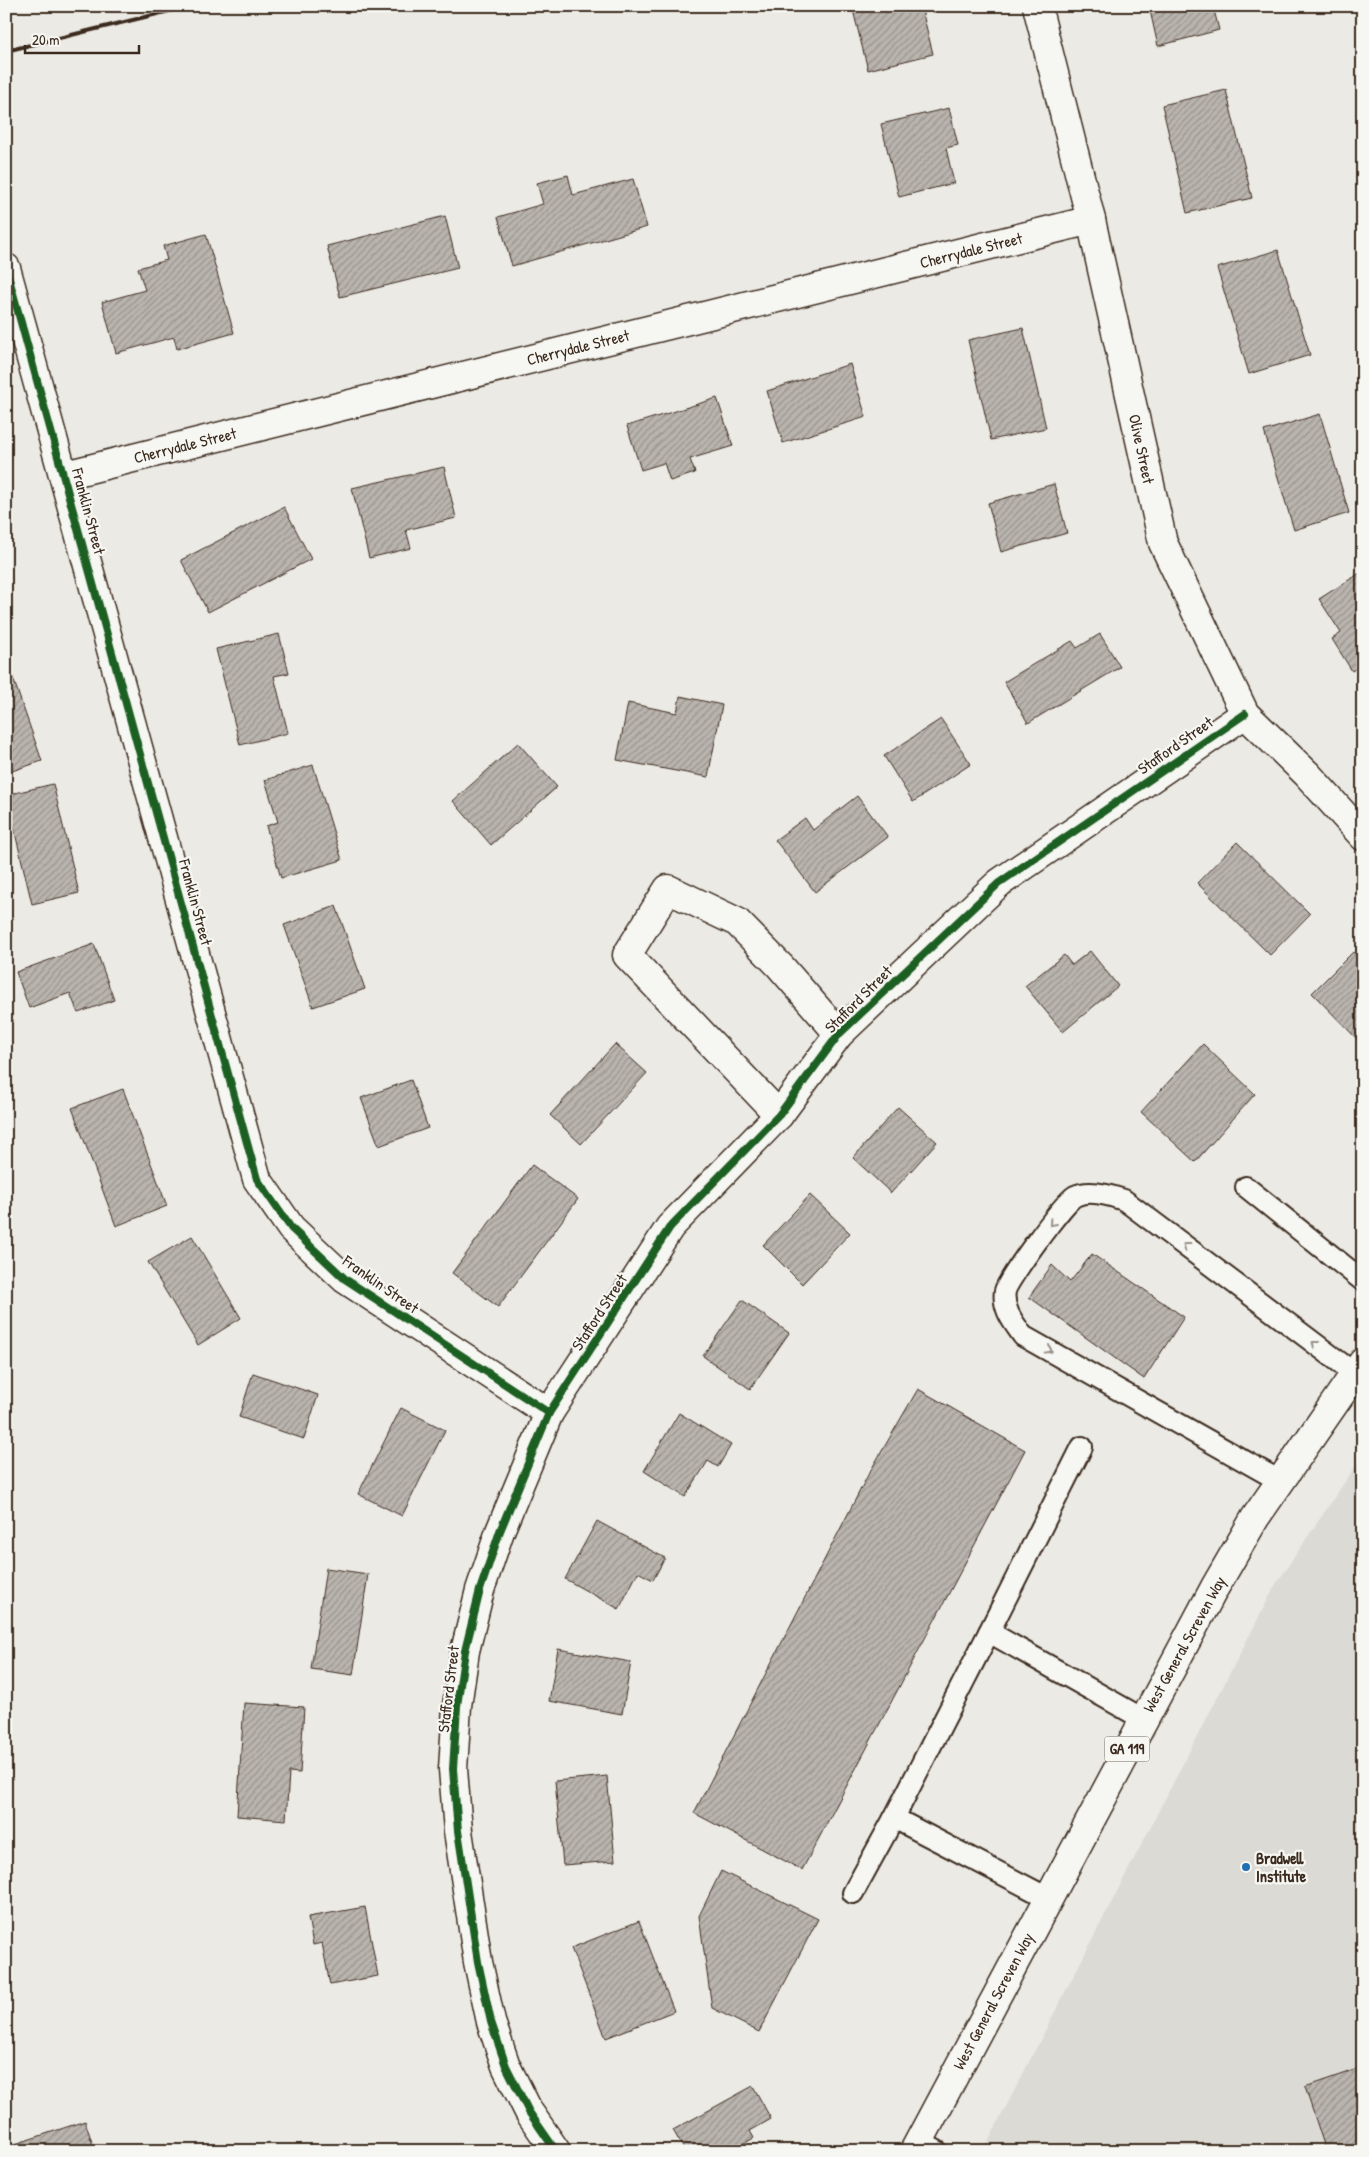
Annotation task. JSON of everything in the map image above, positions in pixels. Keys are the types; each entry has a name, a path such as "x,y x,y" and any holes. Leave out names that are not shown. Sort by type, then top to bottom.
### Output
{"street":[{"name":"Olive Street","path":"1037,6 1091,220 1163,543 1244,714 1307,774 1363,836"},
{"name":"Cherrydale Street","path":"65,475 1091,220"},
{"name":"Franklin Street","path":"6,268 65,475 257,1179 291,1228 345,1279 549,1413"},
{"name":"Stafford Street","path":"556,2151 525,2104 506,2066 492,2022 478,1962 458,1831 453,1769 457,1706 465,1651 480,1590 500,1531 549,1413 670,1228 779,1115 839,1034 999,883 1244,714"},
{"path":"779,1115 627,955 668,889 737,922 780,966 839,1034"},
{"name":"West General Screven Way","path":"923,2148 1048,1898 1214,1587 1280,1480 1359,1368"}],"lane":[{"path":"1246,1187 1363,1281"},
{"path":"1280,1480 1023,1336 1008,1315 1005,1291 1041,1234 1075,1196 1102,1192 1124,1200 1359,1368"},
{"path":"854,1893 1082,1447"},
{"path":"989,1632 1143,1719"},
{"path":"894,1818 1048,1898"}],"shaded area":[{"name":"Bradwell Institute","path":"1363,1455 1363,2151 983,2151 1276,1584"}],"building":[{"path":"852,6 921,6 933,54 868,70"},
{"path":"1149,6 1213,6 1219,30 1158,46"},
{"path":"1226,90 1252,198 1187,213 1162,105"},
{"path":"949,108 958,145 946,148 954,183 899,197 881,124"},
{"path":"568,175 573,195 633,179 647,227 512,266 498,217 543,204 537,183"},
{"path":"445,216 458,268 340,297 327,246"},
{"path":"206,234 234,333 177,349 174,337 116,353 102,302 145,290 138,268 167,260 163,246"},
{"path":"1278,250 1310,355 1249,374 1217,268"},
{"path":"1023,328 1046,428 991,440 968,340"},
{"path":"850,364 866,417 783,443 767,391"},
{"path":"717,398 733,446 690,459 695,473 670,481 664,463 641,470 627,426"},
{"path":"1320,414 1349,513 1294,530 1264,431"},
{"path":"444,467 456,518 406,530 411,548 369,558 352,488"},
{"path":"1054,484 1067,533 1001,552 988,503"},
{"path":"284,507 311,559 208,612 181,560"},
{"path":"1363,571 1363,664 1352,671 1332,639 1341,633 1319,599"},
{"path":"279,634 289,673 274,676 288,733 240,745 216,649"},
{"path":"1100,634 1120,667 1028,723 1004,682 1072,641 1077,648"},
{"path":"8,664 42,761 6,773 6,665"},
{"path":"680,696 722,705 708,777 617,760 628,703 677,713"},
{"path":"941,719 971,764 913,802 884,756"},
{"path":"518,743 557,787 491,845 453,801"},
{"path":"313,765 342,860 281,878 266,826 278,822 265,780"},
{"path":"53,784 79,893 32,904 6,795"},
{"path":"857,796 888,837 815,892 775,840 805,818 813,830"},
{"path":"1237,842 1310,914 1270,955 1197,883"},
{"path":"336,906 365,989 313,1007 284,925"},
{"path":"94,944 114,1000 78,1013 70,993 29,1008 16,972"},
{"path":"1090,951 1118,986 1063,1032 1025,986 1064,955 1072,965"},
{"path":"1353,952 1363,962 1363,1045 1312,993"},
{"path":"615,1044 647,1073 581,1144 550,1115"},
{"path":"1203,1044 1255,1094 1195,1162 1141,1112"},
{"path":"411,1080 428,1128 379,1146 361,1098"},
{"path":"123,1089 167,1206 116,1226 72,1108"},
{"path":"898,1107 937,1142 891,1193 853,1158"},
{"path":"532,1165 578,1199 498,1307 452,1273"},
{"path":"810,1195 850,1233 802,1284 763,1245"},
{"path":"192,1236 241,1318 198,1345 148,1262"},
{"path":"1092,1254 1184,1317 1144,1379 1029,1297 1052,1265 1070,1282"},
{"path":"742,1300 789,1333 750,1389 703,1356"},
{"path":"253,1373 318,1395 304,1439 239,1417"},
{"path":"918,1389 1025,1450 802,1870 694,1813 868,1475"},
{"path":"401,1408 445,1430 402,1516 358,1494"},
{"path":"679,1413 731,1445 718,1467 708,1461 685,1497 644,1471"},
{"path":"597,1521 665,1558 653,1580 638,1572 619,1609 565,1579"},
{"path":"326,1568 368,1574 353,1675 311,1669"},
{"path":"558,1649 631,1662 622,1714 549,1701"},
{"path":"244,1703 304,1707 300,1773 289,1772 286,1820 237,1816"},
{"path":"607,1776 615,1861 563,1865 555,1781"},
{"path":"721,1871 818,1919 759,2032 712,2008 699,1916"},
{"path":"365,1907 378,1976 330,1985 322,1943 313,1945 308,1917"},
{"path":"639,1921 674,2011 606,2038 571,1948"},
{"path":"1363,2067 1363,2151 1326,2151 1305,2087"},
{"path":"753,2086 771,2119 750,2131 754,2138 730,2151 685,2151 673,2130"},
{"path":"85,2121 95,2151 17,2151 15,2144"}],"railway":[{"path":"6,51 190,6"}],"cycle path":[{"path":"6,268 257,1179 291,1228 345,1279 549,1413"},
{"path":"556,2151 529,2112 506,2066 491,2022 478,1962 458,1831 453,1769 457,1706 465,1651 480,1590 500,1531 549,1413 670,1227 779,1115 839,1034 999,883 1245,714"}],"place":[{"name":"Bradwell Institute","path":"1246,1867"}]}
